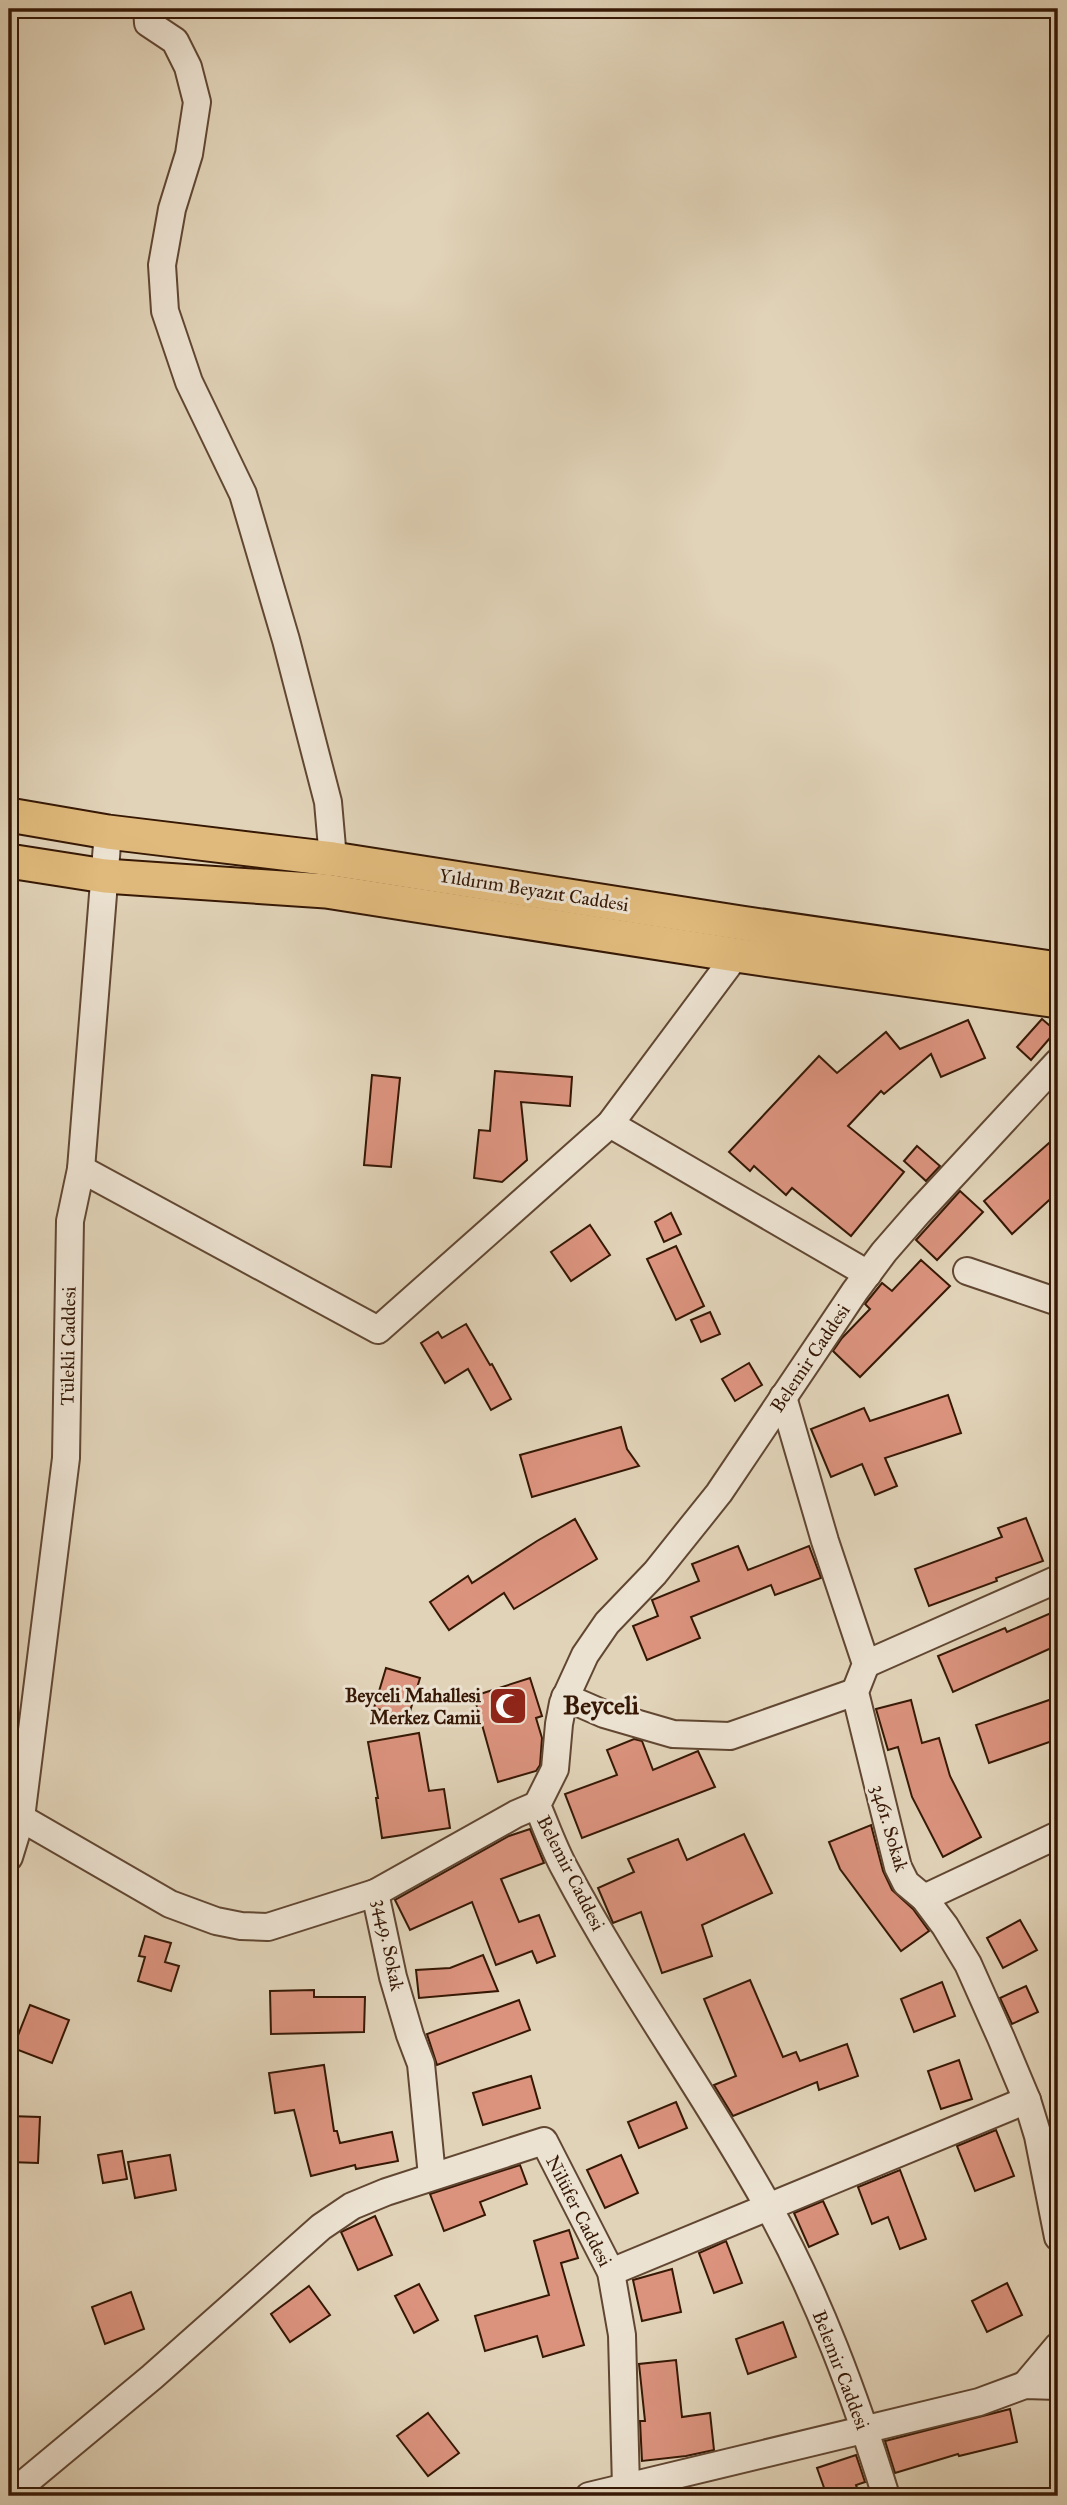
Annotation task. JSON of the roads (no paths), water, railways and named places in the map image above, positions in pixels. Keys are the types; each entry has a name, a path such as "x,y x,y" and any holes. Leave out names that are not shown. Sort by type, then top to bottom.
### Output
{"main road":[{"name":"Yıldırım Beyazıt Caddesi","path":"9,815 108,832 333,859 1058,969"},
{"name":"Yıldırım Beyazıt Caddesi","path":"9,860 105,876 326,891 736,955 1058,1001"}],"street":[{"path":"147,9 148,23 175,41 188,67 197,102 189,154 172,209 162,265 165,311 189,382 243,494 286,639 328,802 333,859"},
{"name":"Tülekli Caddesi","path":"9,1857 21,1818 66,1458 70,1221 81,1168 108,832"},
{"path":"81,1168 378,1330 610,1124 736,955"},
{"name":"Belemir Caddesi","path":"886,2496 865,2428 834,2345 768,2207 697,2085 592,1919 563,1866 537,1805 555,1769 559,1724 565,1697 585,1656 607,1623 655,1573 719,1493 868,1273 918,1213 1058,1062"},
{"path":"610,1124 868,1273"},
{"path":"967,1271 1058,1302"},
{"path":"565,1697 604,1714 673,1734 730,1736 855,1692 866,1664 825,1541 783,1397"},
{"path":"866,1664 1058,1579"},
{"name":"3461. Sokak","path":"855,1692 898,1867 906,1882 924,1898 945,1926 968,1964 1027,2100 1038,2136 1058,2237"},
{"name":"3449. Sokak","path":"432,2176 421,2064 393,1977 376,1893 516,1814 537,1805"},
{"path":"21,1818 170,1904 216,1921 268,1927 376,1893"},
{"path":"924,1898 1058,1835"},
{"path":"611,2272 1027,2100"},
{"name":"Nilüfer Caddesi","path":"9,2496 152,2377 321,2227 352,2206 432,2176 544,2141 611,2272 622,2335 624,2492"},
{"path":"1024,2385 1058,2346"},
{"path":"589,2496 624,2492 865,2428 979,2402 1024,2385 1058,2386"}],"place":[{"name":"Beyceli Mahallesi Merkez Camii","path":"508,1706"}],"district":[{"name":"Beyceli","path":"601,1705"}]}
